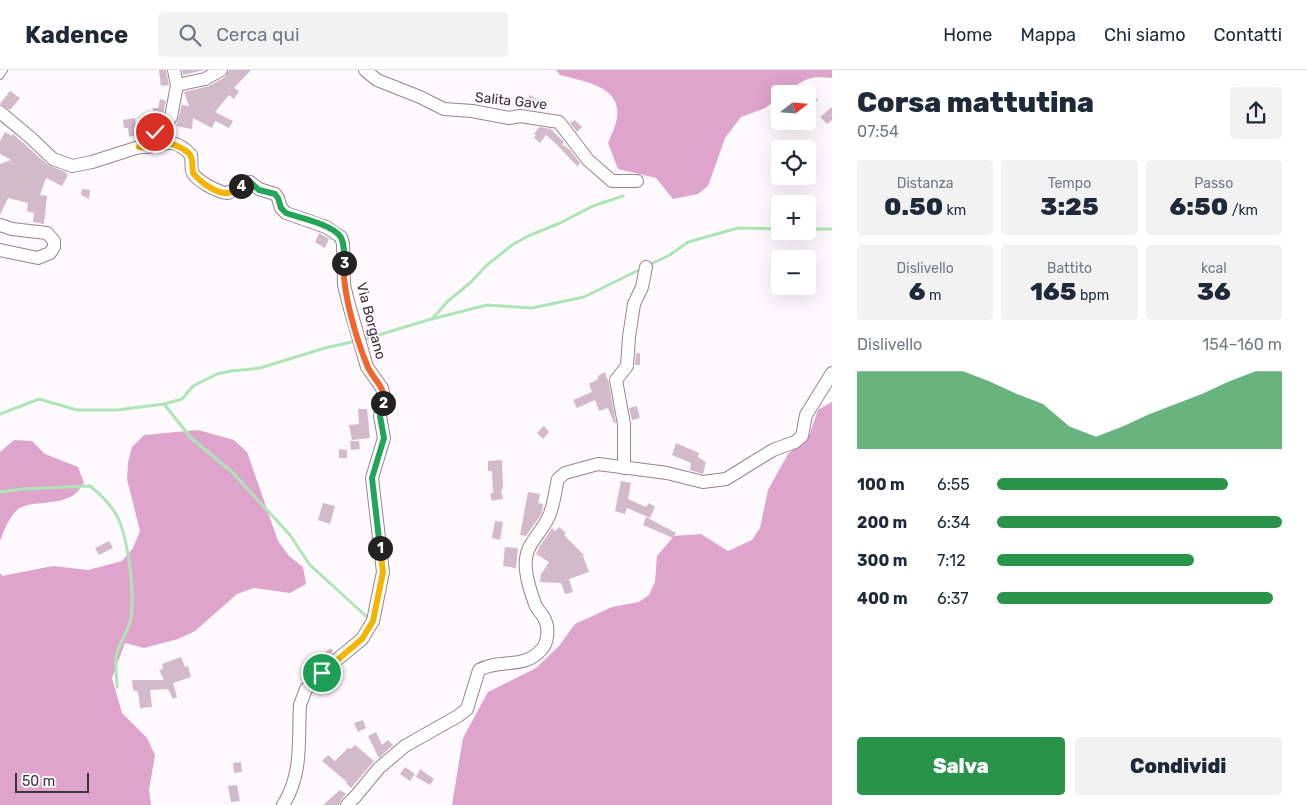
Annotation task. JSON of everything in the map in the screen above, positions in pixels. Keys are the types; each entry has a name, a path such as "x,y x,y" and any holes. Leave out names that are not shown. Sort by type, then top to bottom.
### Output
{"street":[{"path":"0,112 52,159 67,165 92,162 139,147 170,120 177,85 174,70"},
{"path":"177,85 205,79 221,70"},
{"name":"Salita Gave","path":"365,70 377,80 444,109 509,118 520,116 559,122 588,160 612,181 637,181"},
{"name":"Via Borgano","path":"139,147 148,147 164,142 174,144 191,155 194,176 219,192 228,193 250,182 259,190 275,194 281,208 286,213 326,227 341,237 343,244 344,285 349,305 367,367 382,388 384,397 380,416 384,438 372,478 383,572 373,621 362,639 306,688 302,697 298,765 292,789 283,805"},
{"path":"0,225 12,229 47,233 52,237 54,244 50,253 38,258 0,250"},
{"path":"624,468 624,424 616,380 626,366 628,337 634,304 642,287 646,267"},
{"path":"347,805 378,768 405,746 458,716 466,709 479,670 488,665 518,663 534,658 545,647 548,634 546,620 536,606 526,572 525,559 528,545 541,531 550,514 558,479 565,473 598,464 667,474 703,482 726,479 773,450 795,442 802,436 806,415 832,373"}],"lane":[{"path":"0,76 4,70"}],"shaded area":[{"path":"556,70 832,70 832,78 811,78 796,85 771,85 771,104 765,108 741,117 725,138 708,186 698,194 673,199 656,178 618,169 608,143 617,117 617,107 613,98 599,87 560,75"},
{"path":"832,402 832,805 452,805 463,738 488,692 536,668 559,646 575,624 612,607 639,602 649,595 655,582 657,556 674,536 701,534 728,551 752,540 760,528 768,490 788,454 809,436 818,410"},
{"path":"198,430 234,440 247,452 278,541 289,556 303,567 306,584 290,593 254,588 237,594 195,631 178,639 144,648 125,643 112,678 122,713 147,738 155,755 149,790 151,805 0,805 0,573 2,576 53,566 88,570 122,561 133,548 140,531 127,479 128,462 132,447 144,435"},
{"path":"14,440 32,441 45,454 78,467 84,483 70,497 57,501 27,505 17,510 9,521 0,541 0,452"}],"building":[{"path":"159,70 166,70 169,85 161,86"},
{"path":"182,70 204,70 183,75"},
{"path":"229,70 251,70 234,88 239,91 234,99 229,95 215,112 233,121 229,128 215,121 212,128 193,118 192,129 176,126 182,105 189,106 184,92 209,86 225,77"},
{"path":"10,91 20,98 10,110 0,104"},
{"path":"530,95 538,100 533,109 525,105"},
{"path":"160,99 166,101 163,114 159,118 152,117 153,108 158,108"},
{"path":"832,107 832,120 827,124 820,117"},
{"path":"135,118 137,135 129,137 128,128 124,128 123,120"},
{"path":"575,120 582,127 577,132 570,123"},
{"path":"539,127 551,129 580,163 577,166 546,135 540,143 534,138 536,135 534,134"},
{"path":"5,132 12,136 13,134 48,165 68,175 62,186 46,178 40,195 47,196 44,224 33,222 34,213 27,211 28,203 8,198 0,215 0,164 11,160 0,154 0,141"},
{"path":"82,189 90,190 89,199 81,195"},
{"path":"319,233 329,239 325,248 315,242"},
{"path":"636,353 640,353 640,365 635,365"},
{"path":"605,372 616,423 614,423 608,408 599,411 595,400 577,408 573,400 592,392 589,384"},
{"path":"637,406 640,418 632,420 629,408"},
{"path":"358,409 367,409 370,438 352,440 349,425 359,424"},
{"path":"544,426 549,432 543,439 537,433"},
{"path":"350,441 359,441 360,449 351,450"},
{"path":"676,443 699,453 698,457 706,462 703,474 690,470 691,463 672,455"},
{"path":"339,449 347,450 347,458 339,458"},
{"path":"502,460 503,489 501,489 503,499 492,501 490,494 493,493 492,471 488,471 488,461"},
{"path":"621,481 631,483 628,499 646,507 649,503 655,507 650,518 627,508 625,514 615,511"},
{"path":"528,492 540,494 538,503 543,504 542,513 526,536 520,535"},
{"path":"323,503 335,506 330,524 318,520"},
{"path":"646,517 676,533 673,538 643,525"},
{"path":"495,521 503,522 500,540 492,538"},
{"path":"559,527 566,533 564,535 584,555 589,572 569,579 573,592 565,594 561,583 540,582 541,573 549,562 536,554 552,528 555,531"},
{"path":"109,541 113,548 99,555 95,548"},
{"path":"505,547 518,548 516,568 503,566"},
{"path":"331,648 333,652 324,660 321,655"},
{"path":"181,657 185,667 188,666 191,677 173,683 177,697 173,699 168,689 150,690 152,707 140,708 138,692 133,690 132,680 164,680 159,670 163,669 162,664"},
{"path":"363,720 366,728 358,732 354,723"},
{"path":"376,732 382,745 388,740 393,745 379,758 368,736"},
{"path":"355,745 374,761 351,788 347,782 322,761 328,755 335,761 348,748 351,749"},
{"path":"241,762 242,772 234,773 233,763"},
{"path":"405,767 415,774 410,781 400,774"},
{"path":"420,769 434,779 430,785 416,777"},
{"path":"237,785 240,801 231,802 228,786"},
{"path":"340,790 346,794 339,805 323,805"}],"waterway":[{"path":"432,319 448,301 512,245 593,206 623,196"},
{"path":"649,265 670,255 688,242 738,228 771,229"},
{"path":"816,229 832,229"},
{"path":"362,340 487,305 532,308 584,297 641,269"},
{"path":"0,414 39,399 77,410 117,410 164,404 182,399 193,386 217,374 260,368 325,348 356,341"},
{"path":"164,404 191,438 232,472 290,535 309,564 367,617"},
{"path":"0,492 22,489 90,486 118,518 128,552 132,606 130,622 116,657 117,687"}],"route":[{"path":"155,132 139,147 148,147 164,142 174,144 191,155 194,176 219,192 224,194 232,192 245,183 250,182 259,190 275,194 281,208 286,213 326,227 341,237 344,257 344,285 349,305 367,367 382,388 384,397 380,416 384,438 372,478 383,572 373,621 362,639 322,673"}]}
